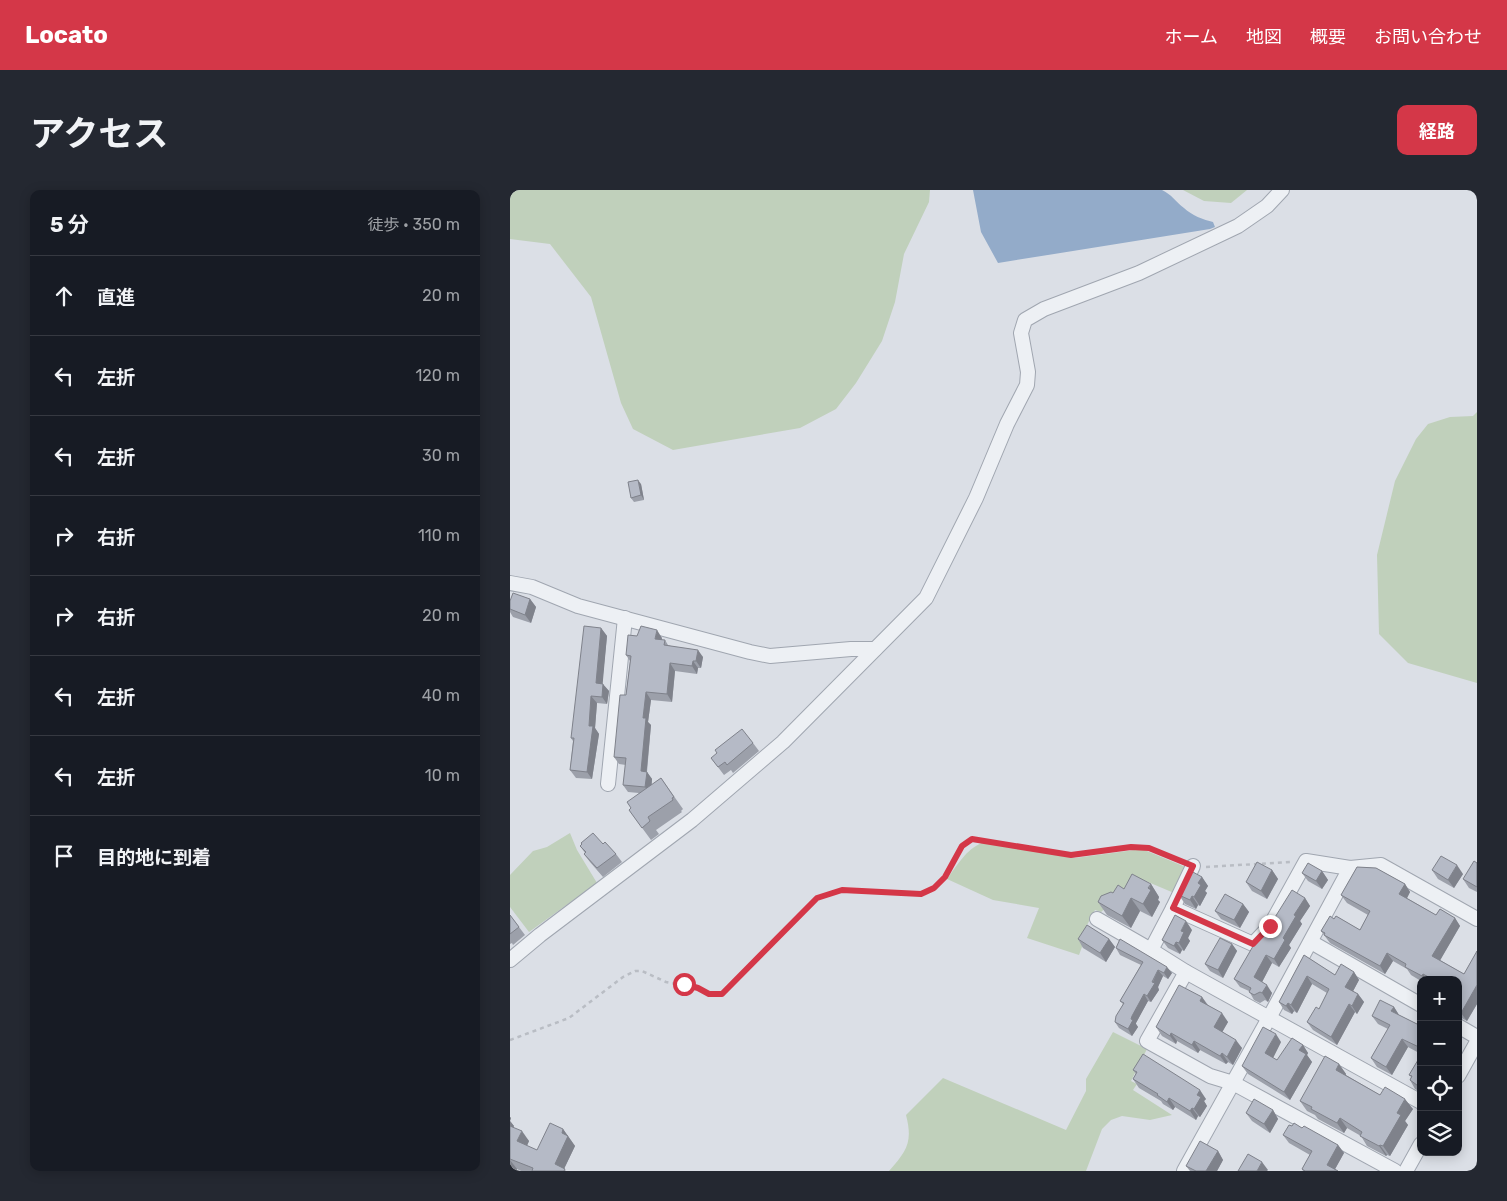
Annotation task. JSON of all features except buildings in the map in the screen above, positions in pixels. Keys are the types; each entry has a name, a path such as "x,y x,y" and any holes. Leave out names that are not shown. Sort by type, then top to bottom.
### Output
{"street":[{"path":"510,960 540,935 692,820 783,742 926,598 976,498 1007,424 1027,385 1028,372 1021,333 1025,320 1044,309 1139,273 1238,226 1267,206 1282,190"},
{"path":"510,583 532,587 578,606 770,656 851,649 875,649"},
{"path":"608,784 625,618"},
{"path":"1173,908 1253,944 1270,926 1306,861 1350,868 1381,865 1477,919"},
{"path":"1151,950 1193,866"},
{"path":"1184,1171 1350,868"},
{"path":"1097,919 1186,972 1417,1100"},
{"path":"1311,942 1417,1003"},
{"path":"1186,972 1147,1041 1210,1076 1233,1083 1395,1171"},
{"path":"1462,1028 1477,1037"},
{"path":"1462,1069 1477,1042"},
{"path":"1406,1171 1417,1151"}],"path":[{"path":"510,1040 569,1018 623,977 635,971 642,971 666,982 698,988 709,994 722,994 817,898 842,890 921,894 934,888 945,877 962,846 972,839 1071,855 1131,847 1149,848 1193,866 1306,861"}],"green space":[{"path":"510,190 930,190 929,202 904,254 895,302 882,341 856,383 836,409 800,428 673,450 633,429 621,403 591,297 550,244 510,239"},
{"path":"1183,190 1247,190 1231,203 1204,201"},
{"path":"1477,412 1477,683 1408,663 1379,634 1377,555 1395,481 1416,439 1428,424 1450,417 1473,416"},
{"path":"570,833 577,850 597,883 529,932 510,907 510,875 533,851 547,847"},
{"path":"982,843 1075,858 1142,849 1188,868 1174,893 1141,879 1131,898 1116,899 1101,912 1095,910 1086,927 1089,928 1079,955 1027,938 1039,908 993,900 947,879 971,849"},
{"path":"1113,1032 1147,1049 1131,1081 1137,1084 1133,1090 1172,1115 1150,1120 1122,1116 1111,1120 1102,1129 1086,1171 889,1171 907,1146 909,1132 906,1115 943,1078 1066,1130 1086,1091 1086,1079"}],"water":[{"path":"973,190 1162,190 1190,213 1213,222 1215,227 998,263 981,232"}],"route":[{"path":"684,984 709,994 722,994 817,898 827,894 842,890 909,895 921,894 934,888 945,877 962,846 972,839 1071,855 1131,847 1149,848 1189,866 1193,866 1173,908 1253,944 1270,926"}]}
